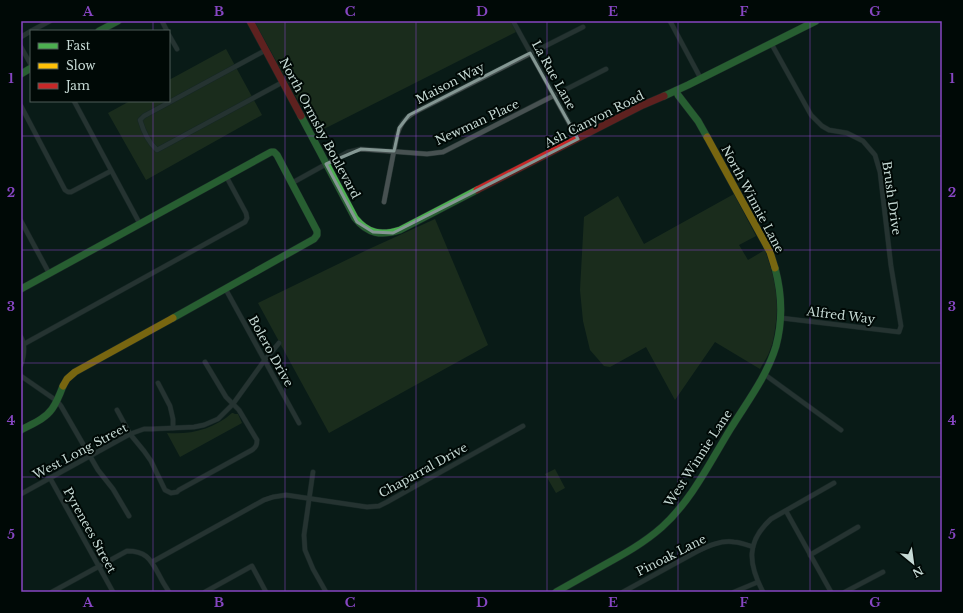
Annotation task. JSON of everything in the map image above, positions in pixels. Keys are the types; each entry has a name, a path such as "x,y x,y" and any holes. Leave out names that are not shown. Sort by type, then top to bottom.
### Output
{"street":[{"path":"33,30 50,21"},
{"path":"101,30 118,21"},
{"path":"162,21 166,30"},
{"name":"North Ormsby Boulevard","path":"250,21 354,218 366,229 381,234"},
{"name":"La Rue Lane","path":"513,21 578,139"},
{"path":"670,21 701,79"},
{"name":"Ash Canyon Road","path":"381,234 393,233 400,230 643,105 701,79 816,21"},
{"name":"Maison Way","path":"384,202 399,128 404,120 530,53 583,27"},
{"path":"21,37 30,32"},
{"path":"170,37 177,49"},
{"name":"Brush Drive","path":"771,43 811,115 822,126 829,130 847,133 863,141 875,155 880,172 891,266 901,326 899,332"},
{"path":"21,47 30,65"},
{"path":"170,102 266,50"},
{"path":"21,74 30,68"},
{"name":"Newman Place","path":"292,184 348,152 361,149 427,154 443,152 606,69"},
{"path":"170,102 144,116 140,120 153,147 157,150 283,82"},
{"name":"North Winnie Lane","path":"676,91 698,121 758,227 776,269 781,299 780,330 777,343 764,374"},
{"path":"76,102 140,224"},
{"path":"21,106 65,190 71,192 111,171"},
{"path":"21,289 272,152 277,155 317,229 317,235 314,239 75,372 67,380 51,410 46,415 21,430"},
{"path":"24,344 245,222 247,218 246,213 226,176"},
{"path":"21,221 49,273"},
{"name":"Bolero Drive","path":"225,288 299,423"},
{"name":"Alfred Way","path":"781,318 899,332"},
{"path":"21,337 24,344 24,355 21,365"},
{"name":"West Long Street","path":"21,494 130,434 144,429 185,428 204,425 218,418 233,404 264,361 280,343"},
{"path":"117,410 130,434 148,456 165,490 173,494 177,492 255,448 257,444 257,440 239,410 226,397 205,362"},
{"path":"764,374 841,430"},
{"name":"West Winnie Lane","path":"556,592 642,543 663,526 678,511 690,495 764,374"},
{"path":"21,376 57,401 65,411 98,470 113,490 129,516"},
{"path":"158,383 170,406 173,419 173,428"},
{"name":"Chaparral Drive","path":"152,562 264,500 273,497 286,495 367,507 379,506 523,426"},
{"path":"313,472 304,535 305,550 313,569 326,592"},
{"name":"Pyrenees Street","path":"50,478 113,592"},
{"path":"763,592 752,566 753,546 764,526 771,519 834,483"},
{"path":"786,511 831,592"},
{"path":"810,555 858,528"},
{"name":"Pinoak Lane","path":"623,592 708,546 726,541 753,546"},
{"path":"52,592 58,591 98,566 127,551 133,551 147,556 169,592"},
{"path":"205,592 252,566 266,592"},
{"path":"845,592 883,572"},
{"path":"734,592 758,582"}],"highlighted area":[{"path":"530,53 578,139 393,233 373,232 357,222 326,164 361,149 394,151 399,128 409,115"}],"green space":[{"path":"254,21 512,21 516,32 316,133"},
{"path":"226,49 262,115 146,180 108,113 128,102 170,102 170,79"},
{"path":"734,194 756,236 739,245 748,260 765,250 776,289 777,308 774,337 767,358 760,369 715,342 675,400 646,347 610,367 604,366 590,350 583,321 580,290 584,217 618,196 644,244"},
{"path":"435,219 488,345 329,433 258,303"},
{"path":"232,413 238,414 242,423 180,457 167,433 185,433 202,430 218,423"},
{"path":"555,469 565,488 556,493 545,474"}],"traffic: fast":[{"path":"101,30 118,21"},
{"path":"664,96 816,21"},
{"path":"21,74 30,69"},
{"path":"676,91 698,121 707,137"},
{"path":"301,116 355,218 370,230 381,233 400,230 477,190"},
{"path":"21,289 271,152 274,152 277,155 317,231 317,235 314,239 173,318"},
{"path":"556,592 648,538 673,516 691,493 756,388 772,357 776,346 781,317 779,288 775,268"},
{"path":"21,430 49,413 57,401 63,386"}],"traffic: slow":[{"path":"707,137 770,252 775,268"},
{"path":"63,386 67,379 75,372 173,318"}],"traffic: jam":[{"path":"250,21 301,116"},
{"path":"477,190 643,105 664,96"}]}
